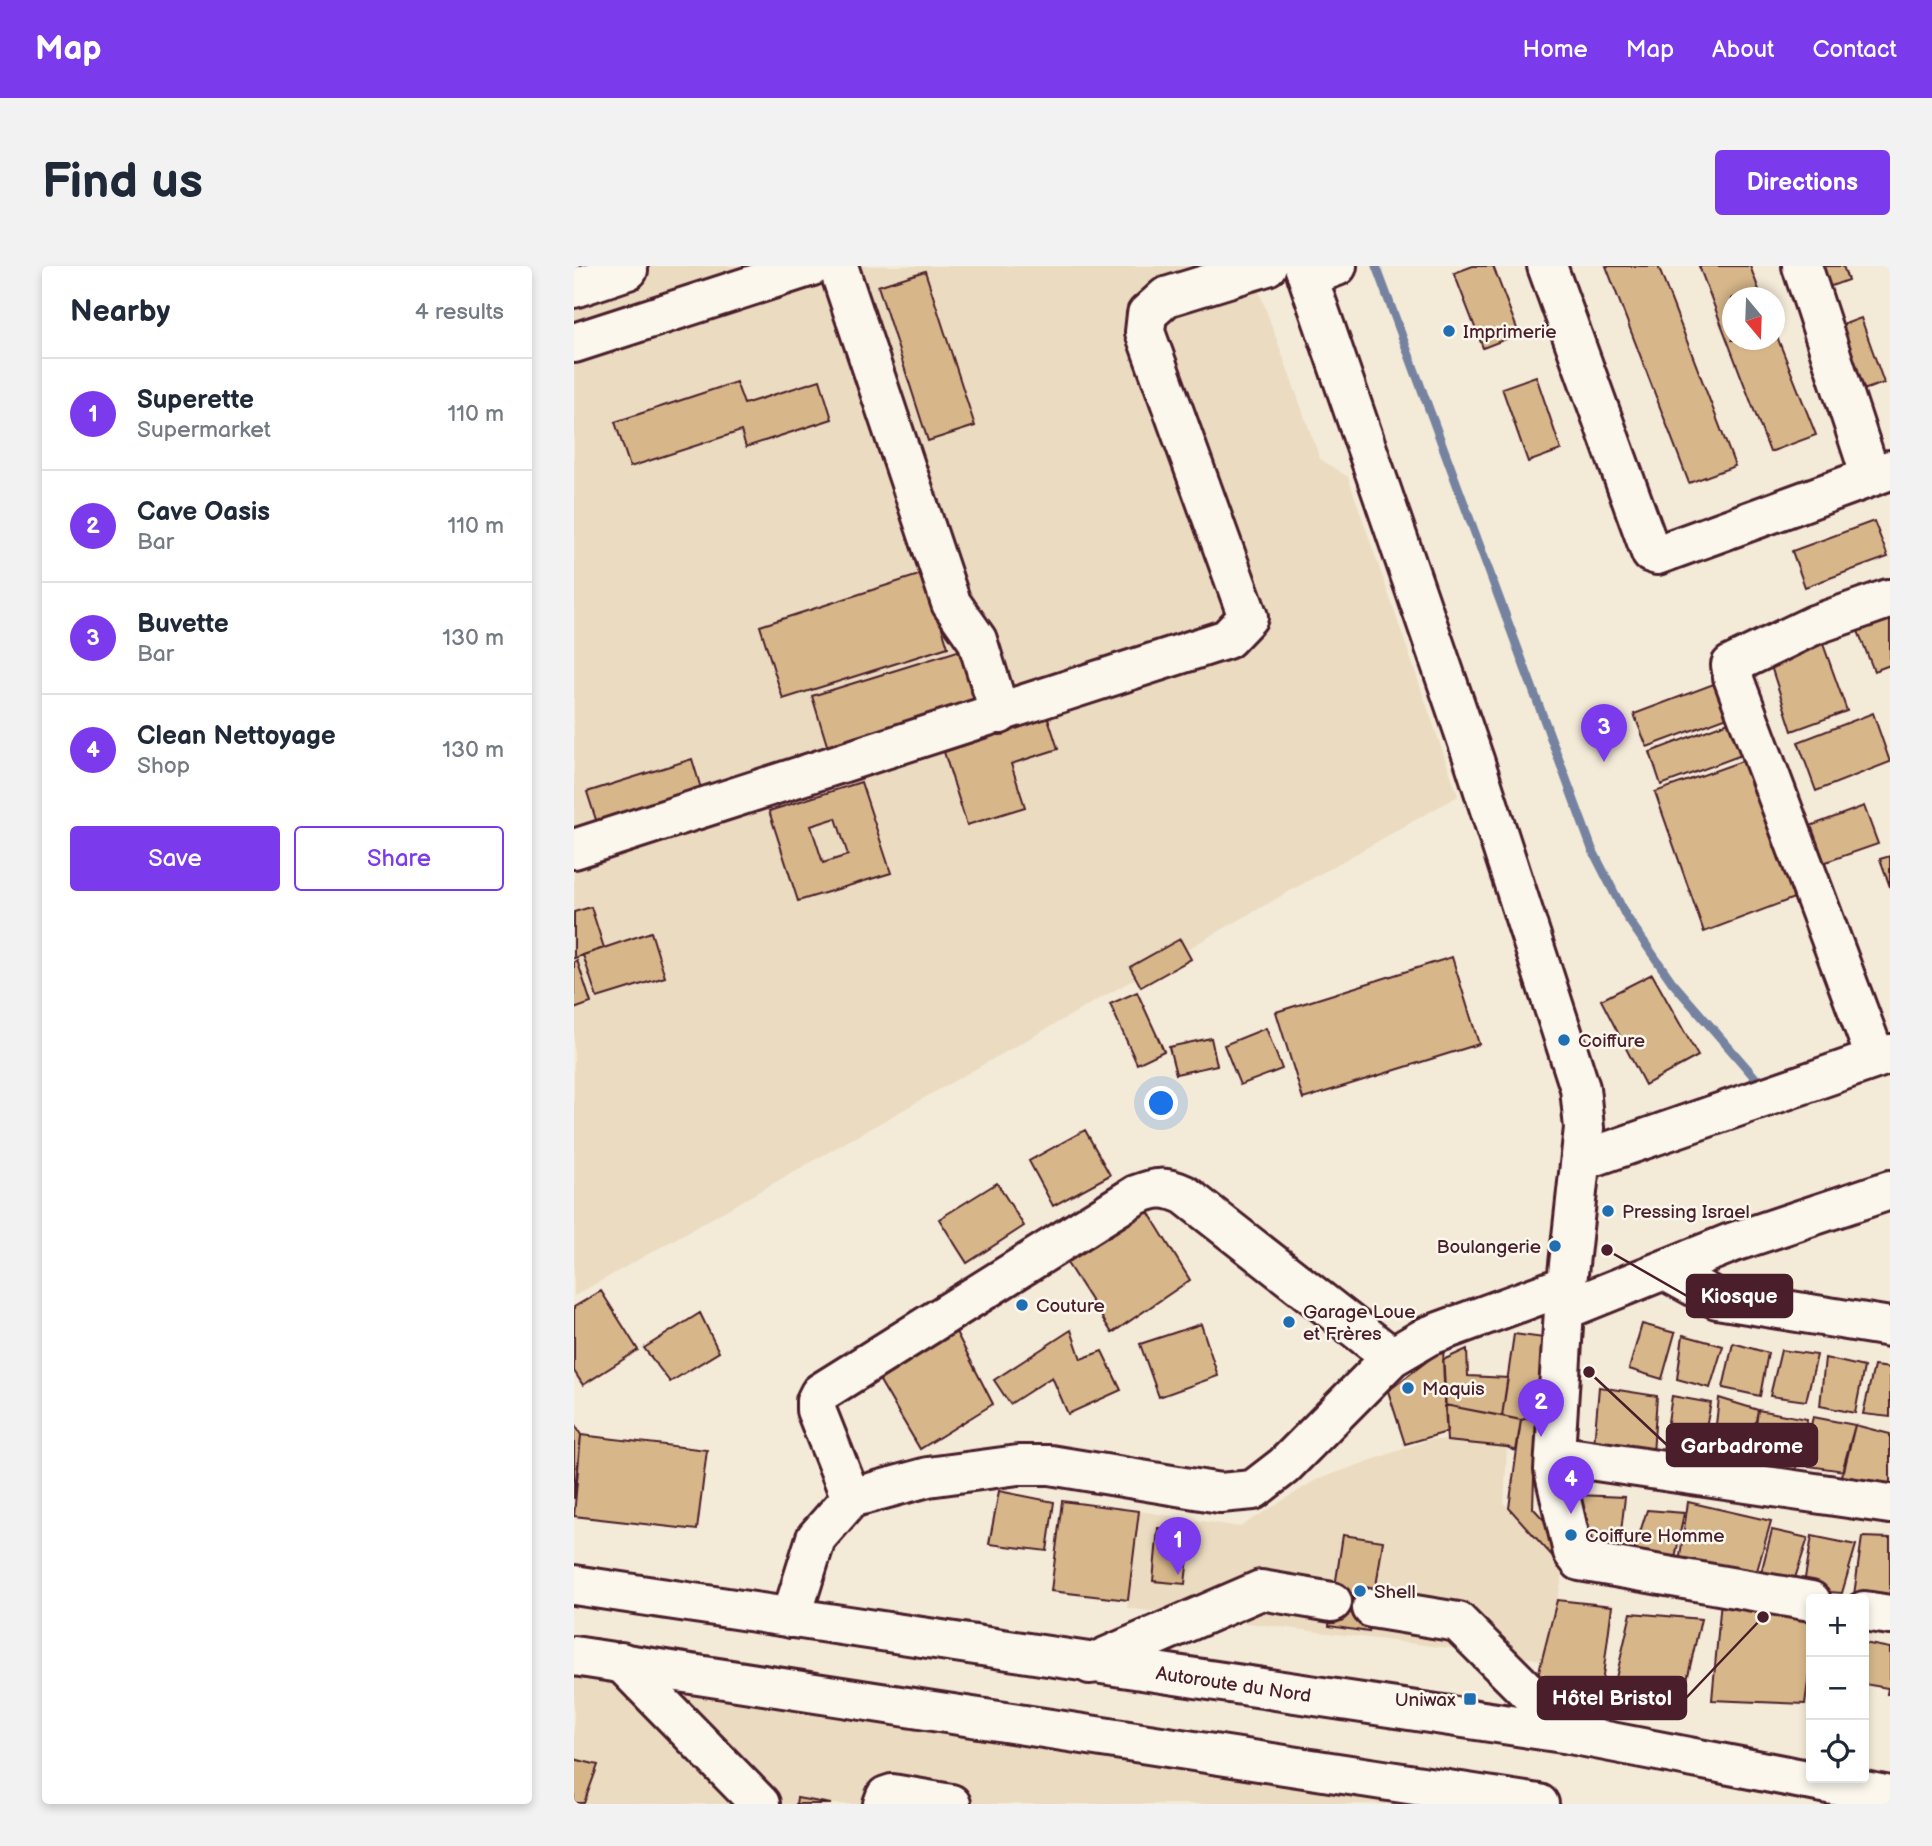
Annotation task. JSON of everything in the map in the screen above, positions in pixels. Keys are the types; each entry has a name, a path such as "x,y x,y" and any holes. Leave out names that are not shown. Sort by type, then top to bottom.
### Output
{"main road":[{"path":"574,343 812,266"},
{"path":"838,266 951,603 977,640 1000,714"},
{"path":"574,849 1227,639 1248,617 1145,332 1147,314 1166,297 1267,266"},
{"path":"1547,266 1651,553 1657,555 1881,473 1802,266"},
{"path":"577,280 628,270"},
{"path":"1316,270 1580,1088 1584,1128 1566,1298 1554,1470 1573,1552 1580,1561 1806,1600"},
{"path":"1581,1161 1883,1057 1733,677 1731,664 1814,625 1888,599"},
{"path":"851,1498 816,1410 820,1393 1016,1268 1136,1195 1154,1188 1165,1186 1185,1195 1392,1357"},
{"path":"791,1618 816,1538 851,1498 928,1477 1018,1465 1051,1465 1220,1493 1253,1490 1284,1466 1392,1357 1428,1336 1664,1270 1731,1243 1890,1190"},
{"path":"1664,1270 1717,1299 1890,1327"},
{"path":"1555,1455 1890,1504"},
{"name":"Autoroute du Nord","path":"574,1585 1570,1734 1890,1796"},
{"path":"1090,1664 1261,1590 1332,1602"},
{"path":"1372,1608 1458,1622 1570,1734"},
{"path":"1869,1612 1890,1615"},
{"path":"574,1656 1457,1798 1539,1804"},
{"path":"621,1662 760,1804"},
{"path":"883,1804 886,1796 892,1794 951,1804"}],"shaded area":[{"path":"574,266 1250,266 1320,459 1348,477 1458,796 574,1296"},
{"path":"1431,1439 1507,1447 1504,1503 1564,1569 1544,1660 1127,1608 1139,1511 1240,1527 1316,1480"},
{"path":"574,1656 1471,1804 574,1804"}],"building":[{"path":"1473,266 1493,266 1519,334 1483,348 1454,273"},
{"path":"1606,266 1658,266 1735,466 1689,483"},
{"path":"1699,266 1750,266 1758,287 1722,287 1722,326"},
{"path":"1806,266 1843,266 1848,280 1815,292"},
{"path":"925,271 975,426 928,441 878,286"},
{"path":"1861,318 1884,383 1854,393 1831,329"},
{"path":"1731,350 1782,350 1816,435 1770,452"},
{"path":"1536,376 1561,450 1528,462 1502,388"},
{"path":"820,380 832,419 746,447 741,431 630,467 615,422 736,382 744,404"},
{"path":"1874,521 1888,557 1805,587 1792,551"},
{"path":"925,573 948,647 783,699 760,626"},
{"path":"1890,618 1890,665 1874,671 1858,631"},
{"path":"1823,644 1847,711 1792,731 1770,663"},
{"path":"961,650 980,711 831,758 812,696"},
{"path":"1719,682 1733,715 1647,747 1634,714"},
{"path":"1873,713 1890,762 1816,791 1798,742"},
{"path":"1048,718 1058,749 1011,764 1025,807 967,825 944,752"},
{"path":"1734,720 1747,753 1661,785 1650,752"},
{"path":"1762,754 1802,895 1704,932 1655,792"},
{"path":"692,759 703,795 599,829 587,792"},
{"path":"861,782 891,873 798,901 769,811","holes":["836,818 848,855 823,863 811,826"]},
{"path":"1864,806 1878,844 1823,863 1810,826"},
{"path":"1890,856 1890,887 1880,859"},
{"path":"591,907 604,948 574,958 574,912"},
{"path":"651,932 665,977 597,998 583,955"},
{"path":"1180,939 1191,959 1141,987 1130,967"},
{"path":"1452,957 1479,1044 1303,1099 1276,1012"},
{"path":"577,960 591,1003 574,1009 574,962"},
{"path":"1652,974 1698,1056 1645,1085 1601,1000"},
{"path":"1137,992 1164,1051 1137,1064 1110,1004"},
{"path":"1266,1028 1282,1069 1240,1085 1224,1045"},
{"path":"1211,1038 1217,1065 1176,1074 1169,1047"},
{"path":"1085,1130 1110,1175 1053,1206 1029,1161"},
{"path":"997,1183 1024,1226 967,1263 939,1219"},
{"path":"1147,1210 1190,1280 1112,1333 1067,1263"},
{"path":"601,1291 638,1350 583,1385 574,1371 574,1307"},
{"path":"700,1313 719,1352 670,1382 644,1348"},
{"path":"1201,1324 1218,1376 1159,1397 1140,1344"},
{"path":"1642,1324 1675,1333 1662,1379 1629,1369"},
{"path":"954,1328 993,1404 920,1449 876,1374"},
{"path":"1071,1330 1081,1359 1102,1351 1121,1390 1068,1414 1052,1377 1010,1404 994,1380"},
{"path":"1514,1334 1544,1338 1536,1416 1521,1420 1502,1416"},
{"path":"1683,1335 1723,1346 1710,1388 1677,1379"},
{"path":"1733,1343 1768,1353 1760,1396 1723,1388"},
{"path":"1443,1349 1447,1432 1405,1444 1388,1391"},
{"path":"1467,1349 1468,1376 1508,1378 1502,1416 1445,1405 1443,1360"},
{"path":"1781,1350 1817,1355 1806,1401 1770,1396"},
{"path":"1825,1358 1864,1367 1855,1413 1820,1406"},
{"path":"1874,1366 1890,1368 1890,1417 1863,1414"},
{"path":"1599,1387 1657,1396 1653,1454 1594,1445"},
{"path":"1672,1396 1711,1403 1700,1456 1663,1454"},
{"path":"1719,1398 1758,1410 1747,1468 1712,1460"},
{"path":"1445,1405 1521,1420 1516,1451 1507,1447 1447,1441"},
{"path":"1758,1410 1807,1419 1794,1478 1750,1472"},
{"path":"1536,1416 1533,1508 1567,1545 1564,1569 1509,1508 1521,1420"},
{"path":"1813,1417 1855,1425 1844,1471 1801,1465"},
{"path":"574,1423 581,1435 574,1499"},
{"path":"1855,1425 1890,1434 1890,1490 1837,1490"},
{"path":"581,1435 707,1450 697,1530 574,1516"},
{"path":"999,1491 1054,1502 1047,1551 989,1544"},
{"path":"1577,1495 1625,1497 1618,1558 1573,1547"},
{"path":"1062,1501 1139,1511 1128,1600 1051,1591"},
{"path":"1688,1502 1771,1521 1755,1578 1678,1570"},
{"path":"1647,1510 1684,1513 1673,1569 1635,1548"},
{"path":"1158,1528 1191,1530 1185,1584 1153,1581"},
{"path":"1772,1530 1808,1538 1794,1581 1761,1573"},
{"path":"1343,1535 1383,1541 1369,1632 1329,1626"},
{"path":"1812,1536 1856,1545 1842,1593 1803,1590"},
{"path":"1862,1537 1890,1538 1890,1601 1869,1598 1869,1594 1854,1594"},
{"path":"1557,1600 1612,1606 1602,1684 1537,1679"},
{"path":"1721,1600 1806,1620 1805,1704 1712,1700"},
{"path":"1631,1613 1701,1619 1684,1693 1613,1691"},
{"path":"1869,1644 1890,1648 1890,1694 1887,1694 1888,1688 1869,1685"},
{"path":"574,1759 598,1765 584,1803 574,1803"},
{"path":"797,1798 831,1804 796,1804"}],"waterway":[{"path":"1376,266 1592,849 1626,916 1672,982 1758,1081"}],"place":[{"name":"Imprimerie","path":"1449,331"},
{"name":"Buvette","path":"1604,762"},
{"name":"Coiffure","path":"1564,1040"},
{"name":"Pressing Israel","path":"1608,1211"},
{"name":"Boulangerie","path":"1555,1246"},
{"name":"Kiosque","path":"1607,1250"},
{"name":"Couture","path":"1022,1305"},
{"name":"Garage Loue et Frères","path":"1289,1322"},
{"name":"Garbadrome","path":"1589,1372"},
{"name":"Maquis","path":"1408,1388"},
{"name":"Cave Oasis","path":"1541,1437"},
{"name":"Clean Nettoyage","path":"1571,1514"},
{"name":"Coiffure Homme","path":"1571,1535"},
{"name":"Superette","path":"1178,1575"},
{"name":"Shell","path":"1360,1591"},
{"name":"Hôtel Bristol","path":"1763,1617"},
{"name":"Uniwax","path":"1470,1699"}]}
